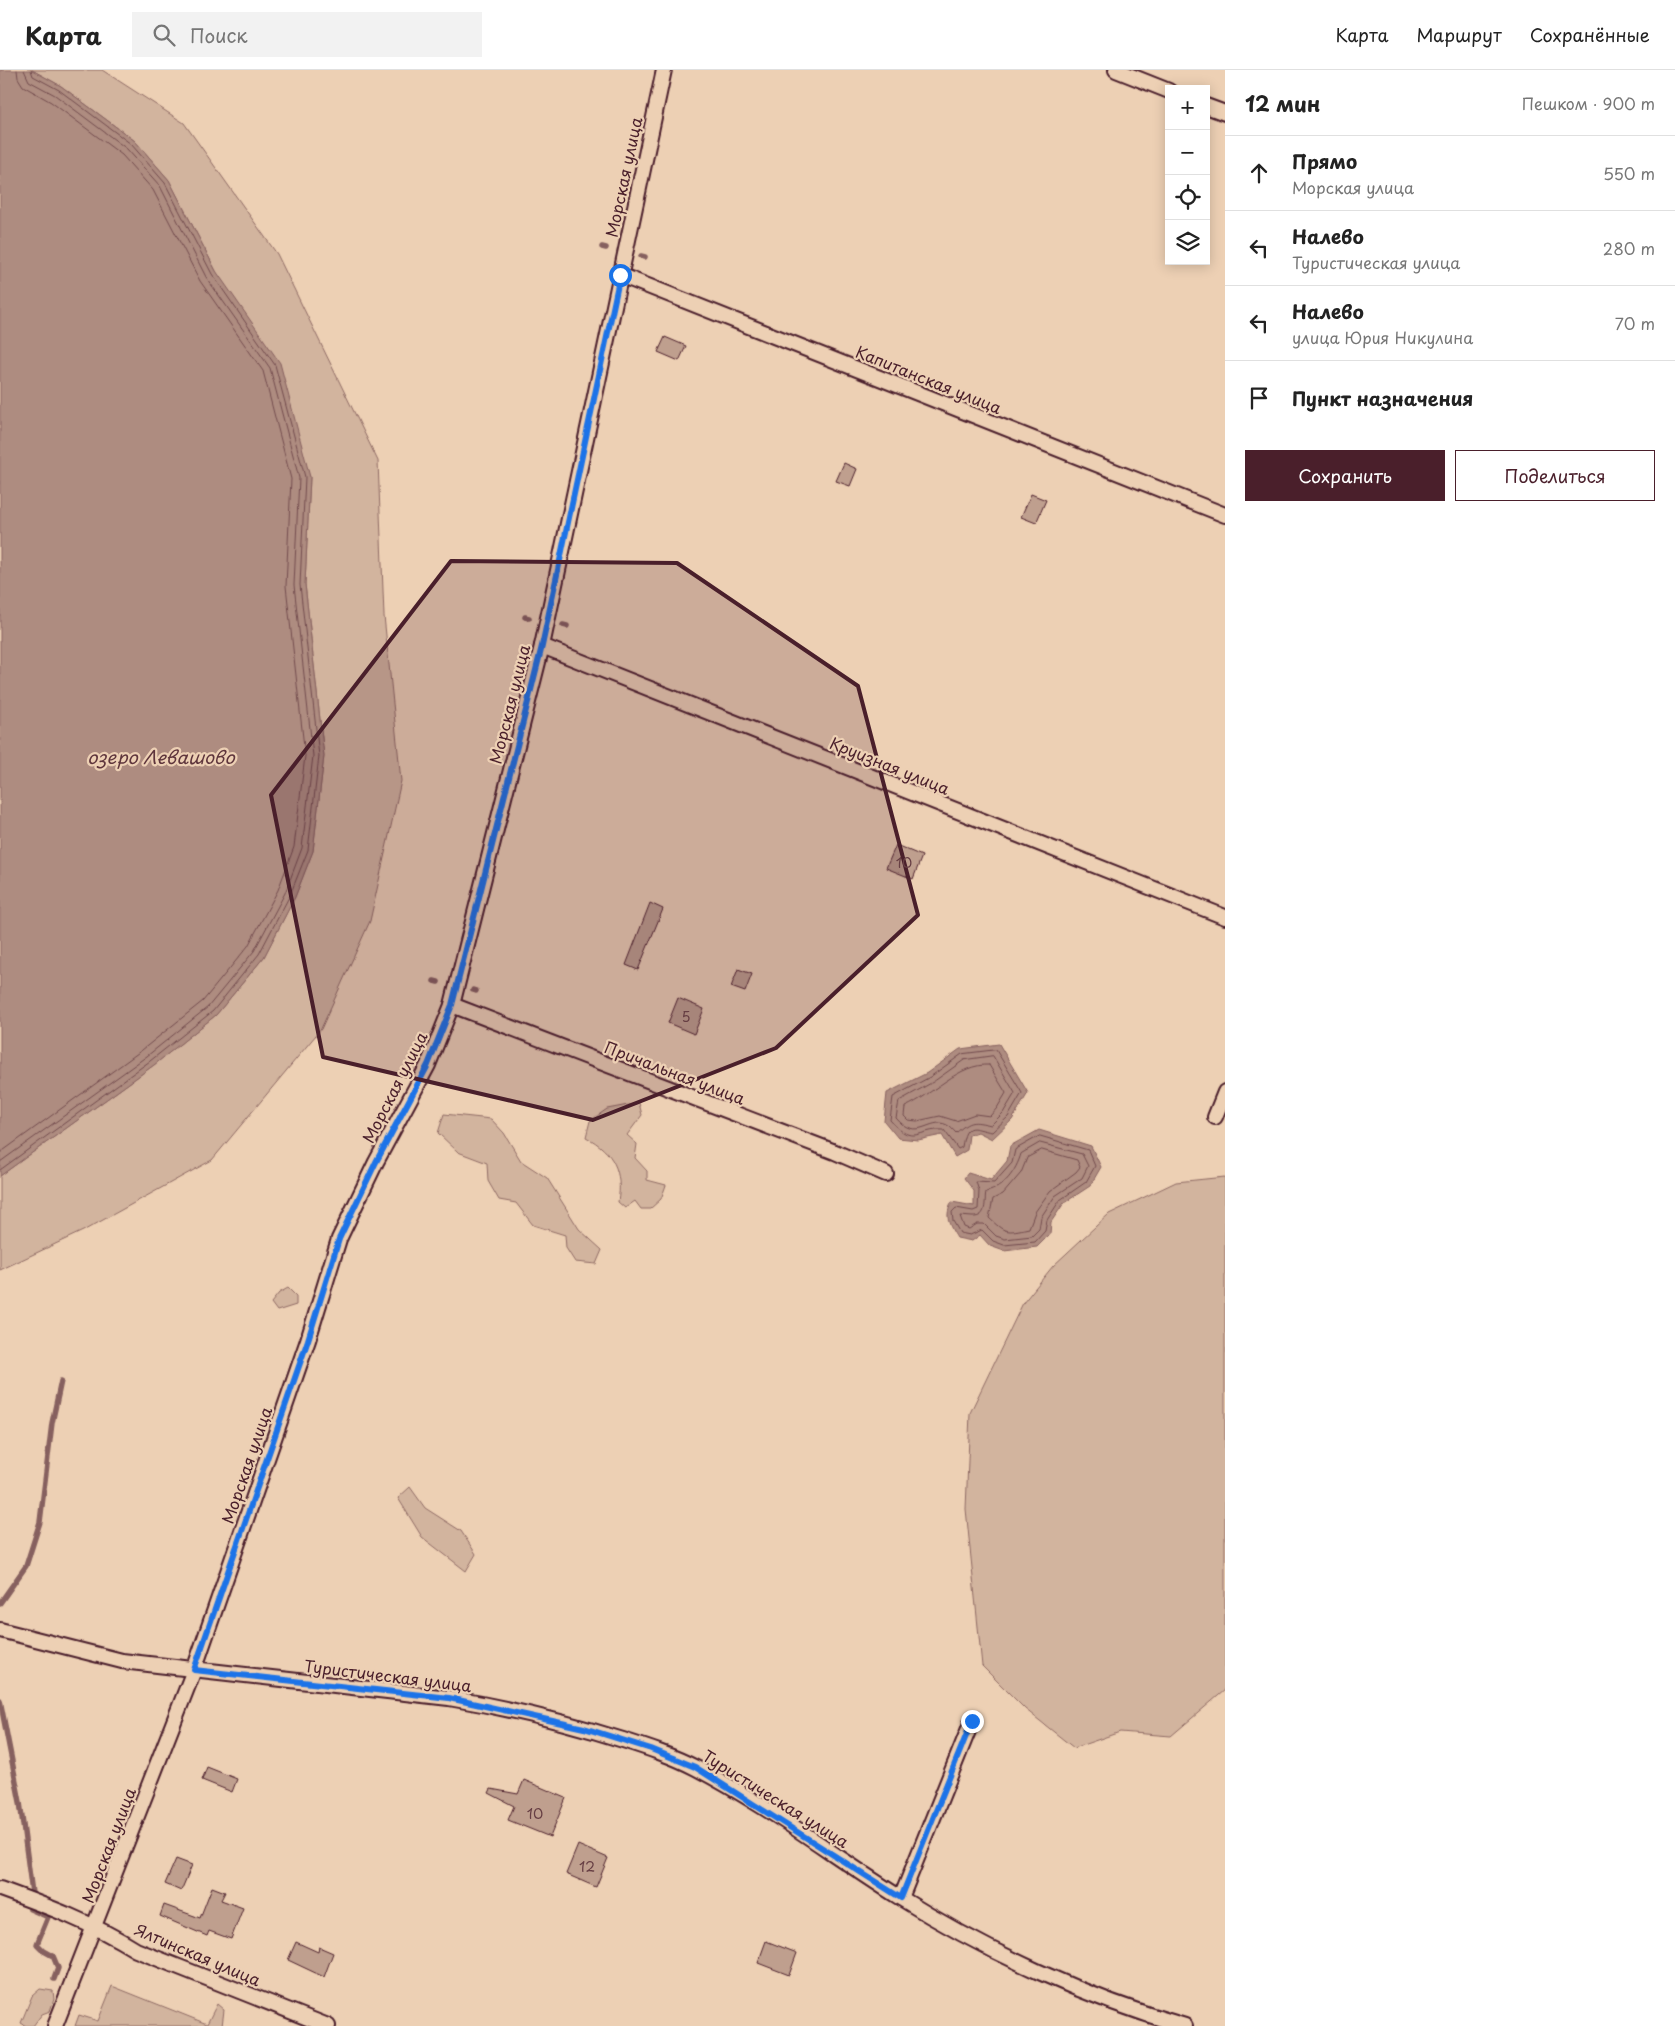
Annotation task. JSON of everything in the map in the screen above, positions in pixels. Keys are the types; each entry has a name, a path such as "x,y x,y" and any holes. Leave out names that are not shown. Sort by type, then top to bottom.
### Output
{"street":[{"name":"Морская улица","path":"55,2026 194,1670 308,1340 339,1239 376,1162 428,1065 452,1005 542,646 664,70"},
{"path":"1116,70 1165,89"},
{"path":"1210,107 1225,113"},
{"name":"Капитанская улица","path":"620,275 1225,515"},
{"name":"Круизная улица","path":"542,646 1225,917"},
{"name":"Причальная улица","path":"452,1005 835,1152 886,1174"},
{"path":"1215,1117 1225,1092"},
{"name":"Туристическая улица","path":"0,1630 122,1661 449,1698 584,1728 651,1749 695,1767 901,1898 1024,1965 1135,2012 1185,2026"},
{"path":"901,1898 972,1721"},
{"name":"Ялтинская улица","path":"0,1889 95,1926 136,1950 328,2026"}],"highlighted area":[{"path":"451,561 677,563 858,686 918,915 776,1048 593,1120 323,1057 271,795"}],"shaded area":[{"path":"32,70 102,70 184,123 277,254 378,461 384,616 401,781 370,921 321,1029 212,1160 83,1231 0,1270 0,1176 154,1065 216,1015 264,957 295,897 313,851 324,756 305,584 310,477 216,271 169,180 135,141 61,86"},
{"path":"639,1103 642,1115 627,1135 637,1144 635,1158 647,1171 647,1180 666,1185 661,1199 650,1209 641,1209 635,1201 625,1208 618,1202 619,1181 614,1164 604,1149 586,1137 590,1121 607,1109"},
{"path":"444,1114 491,1119 504,1133 521,1161 547,1178 579,1229 602,1250 596,1264 575,1262 566,1248 565,1235 533,1225 516,1203 499,1200 488,1181 487,1163 458,1152 438,1133"},
{"path":"1225,1177 1225,1690 1171,1736 1120,1732 1074,1748 1025,1709 982,1666 966,1509 970,1413 1023,1303 1053,1266 1109,1214 1176,1182"},
{"path":"288,1288 296,1296 296,1305 277,1311 271,1303 279,1293"},
{"path":"410,1487 425,1508 461,1531 476,1554 466,1571 422,1537 398,1498"},
{"path":"112,1986 207,2024 217,2004 224,2010 222,2026 75,2026 79,2015 98,2021"},
{"path":"40,1989 53,1991 54,1999 50,2011 42,2014 33,2026 26,2026 21,2023 32,1996"}],"water":[{"name":"озеро Левашово","path":"0,70 32,70 61,86 135,141 169,180 216,271 280,363 310,477 305,584 324,756 313,851 295,897 264,957 216,1015 154,1065 0,1176"},
{"path":"999,1044 1028,1093 1012,1120 992,1139 978,1132 969,1135 967,1150 955,1157 942,1135 918,1140 898,1138 884,1121 887,1093 927,1073 960,1049"},
{"path":"1039,1130 1091,1146 1101,1167 1090,1186 1064,1203 1051,1222 1050,1234 1037,1247 1004,1251 990,1246 980,1235 972,1241 957,1238 948,1216 952,1202 974,1206 974,1191 964,1178 968,1173 991,1180 1007,1161 1010,1146"}],"building":[{"path":"665,337 686,346 679,361 658,352"},
{"path":"844,463 857,469 850,486 836,481"},
{"path":"1031,494 1046,500 1036,523 1021,517"},
{"path":"896,845 922,856 913,879 886,868"},
{"path":"650,903 663,909 638,970 626,965"},
{"path":"738,969 752,974 745,992 731,987"},
{"path":"678,998 704,1009 694,1034 668,1023"},
{"path":"207,1767 237,1779 232,1792 202,1780"},
{"path":"524,1780 566,1798 550,1837 508,1820 514,1806 489,1793 491,1789 518,1794"},
{"path":"578,1845 608,1858 596,1887 566,1874"},
{"path":"176,1859 192,1865 181,1891 165,1884"},
{"path":"212,1887 225,1892 221,1900 243,1908 231,1939 209,1931 207,1936 160,1916 164,1905 200,1918"},
{"path":"766,1941 797,1953 789,1975 758,1963"},
{"path":"296,1942 318,1952 319,1947 333,1953 324,1977 288,1960"}],"waterway":[{"path":"602,247 606,248"},
{"path":"641,256 645,257"},
{"path":"525,617 529,618"},
{"path":"563,625 567,626"},
{"path":"434,981 438,982"},
{"path":"0,1603 26,1566 40,1522 52,1423 61,1381"},
{"path":"0,1700 20,1802 32,1893"},
{"path":"30,1909 48,1917 37,1944 53,1956 58,1968 54,1979"}],"route":[{"path":"620,275 542,646 452,1005 428,1065 376,1162 339,1239 308,1340 194,1670 449,1698 485,1704 584,1728 651,1749 695,1767 901,1898 972,1721"}]}
